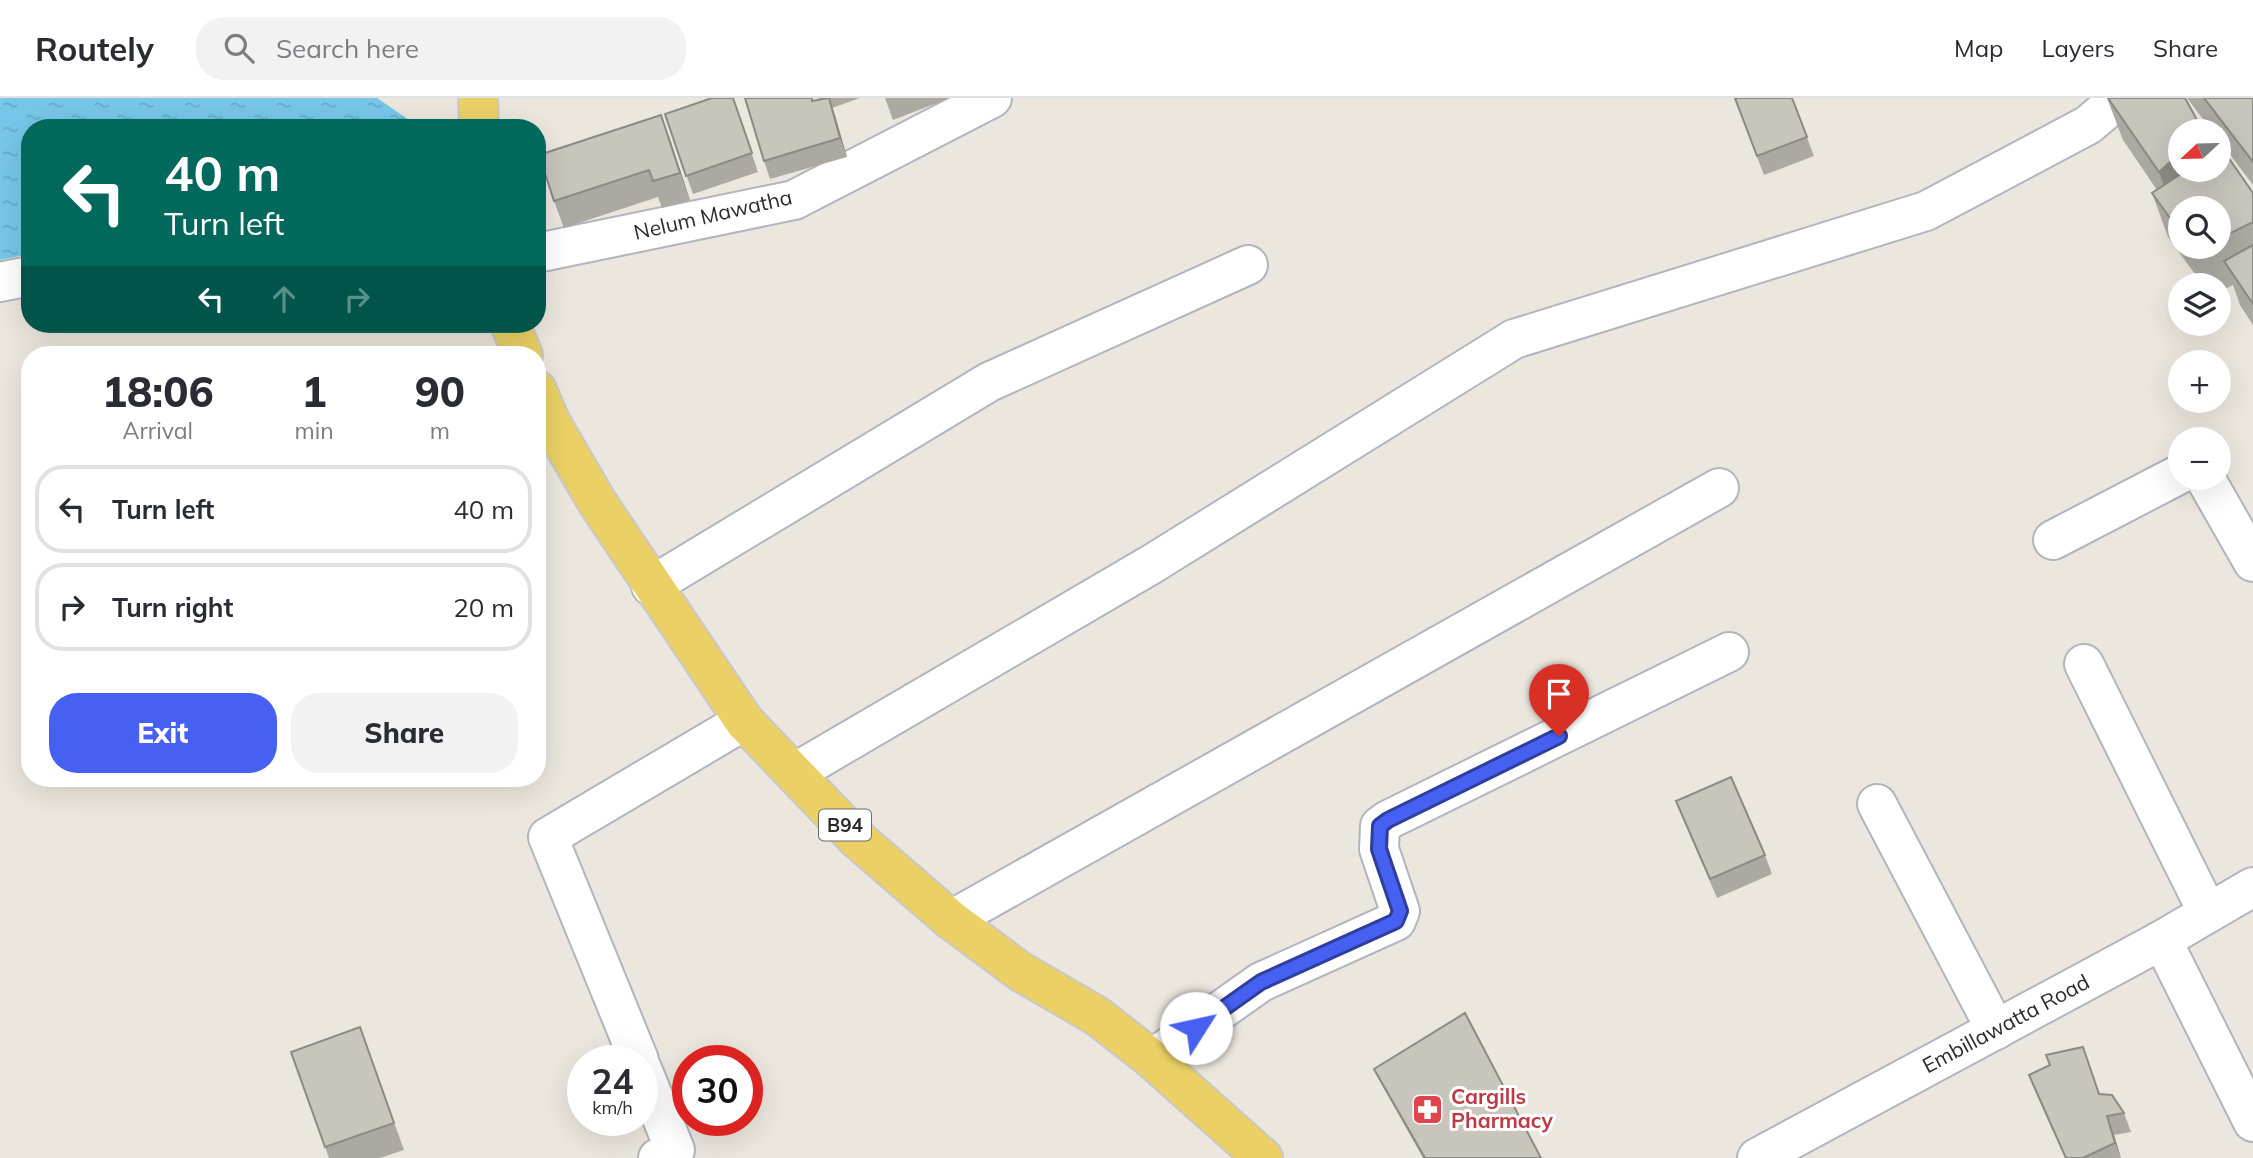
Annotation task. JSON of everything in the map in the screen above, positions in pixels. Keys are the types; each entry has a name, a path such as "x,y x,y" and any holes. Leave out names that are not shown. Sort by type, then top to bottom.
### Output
{"main road":[{"path":"478,98 479,119"},
{"name":"B94","path":"546,411 597,502 744,721 796,772 856,838 951,920 1021,972 1097,1016 1152,1059 1263,1158"}],"street":[{"name":"Nelum Mawatha","path":"546,251 794,200 992,98"},
{"path":"796,772 1152,564 1514,339 1926,211 2088,125 2120,98"},
{"path":"651,586 989,382 1248,265"},
{"path":"0,282 21,278"},
{"path":"2053,540 2168,480"},
{"path":"951,920 1719,488"},
{"path":"2212,490 2253,562"},
{"path":"1152,1059 1261,982 1396,921 1400,911 1379,849 1380,826 1388,820 1729,652"},
{"path":"2084,664 2208,913"},
{"path":"633,1045 548,837 744,721"},
{"path":"1877,804 1996,1030"},
{"name":"Embillawatta Road","path":"1757,1158 2162,940 2253,887"},
{"path":"2162,940 2253,1122"},
{"path":"658,1108 675,1150 659,1158"}],"water":[{"path":"0,98 377,98 408,119 21,119 21,256 0,260"}],"building":[{"path":"712,98 733,98 752,153 686,176 665,114"},
{"path":"745,98 812,98 812,101 829,98 840,138 764,161"},
{"path":"1735,98 1792,98 1807,137 1757,156"},
{"path":"2108,98 2185,98 2196,119 2168,119 2168,164 2159,172"},
{"path":"2204,98 2253,98 2253,162 2231,133 2231,119 2220,119"},
{"path":"661,115 680,173 653,181 649,170 554,201 546,176 546,153"},
{"path":"2231,161 2253,193 2253,222 2231,233 2231,196 2168,196 2168,215 2152,193 2169,182 2231,182"},
{"path":"2253,245 2253,304 2224,261"},
{"path":"1731,777 1765,855 1710,879 1676,801"},
{"path":"1465,1013 1541,1158 1425,1158 1374,1069"},
{"path":"360,1027 394,1123 325,1147 291,1052"},
{"path":"2083,1047 2099,1094 2112,1095 2124,1113 2107,1116 2115,1143 2083,1158 2066,1158 2029,1075 2050,1065 2046,1055"}],"place":[{"name":"Cargills Pharmacy","path":"1428,1109"}],"route":[{"path":"1196,1028 1261,982 1396,921 1400,911 1379,849 1380,826 1559,736"}]}
